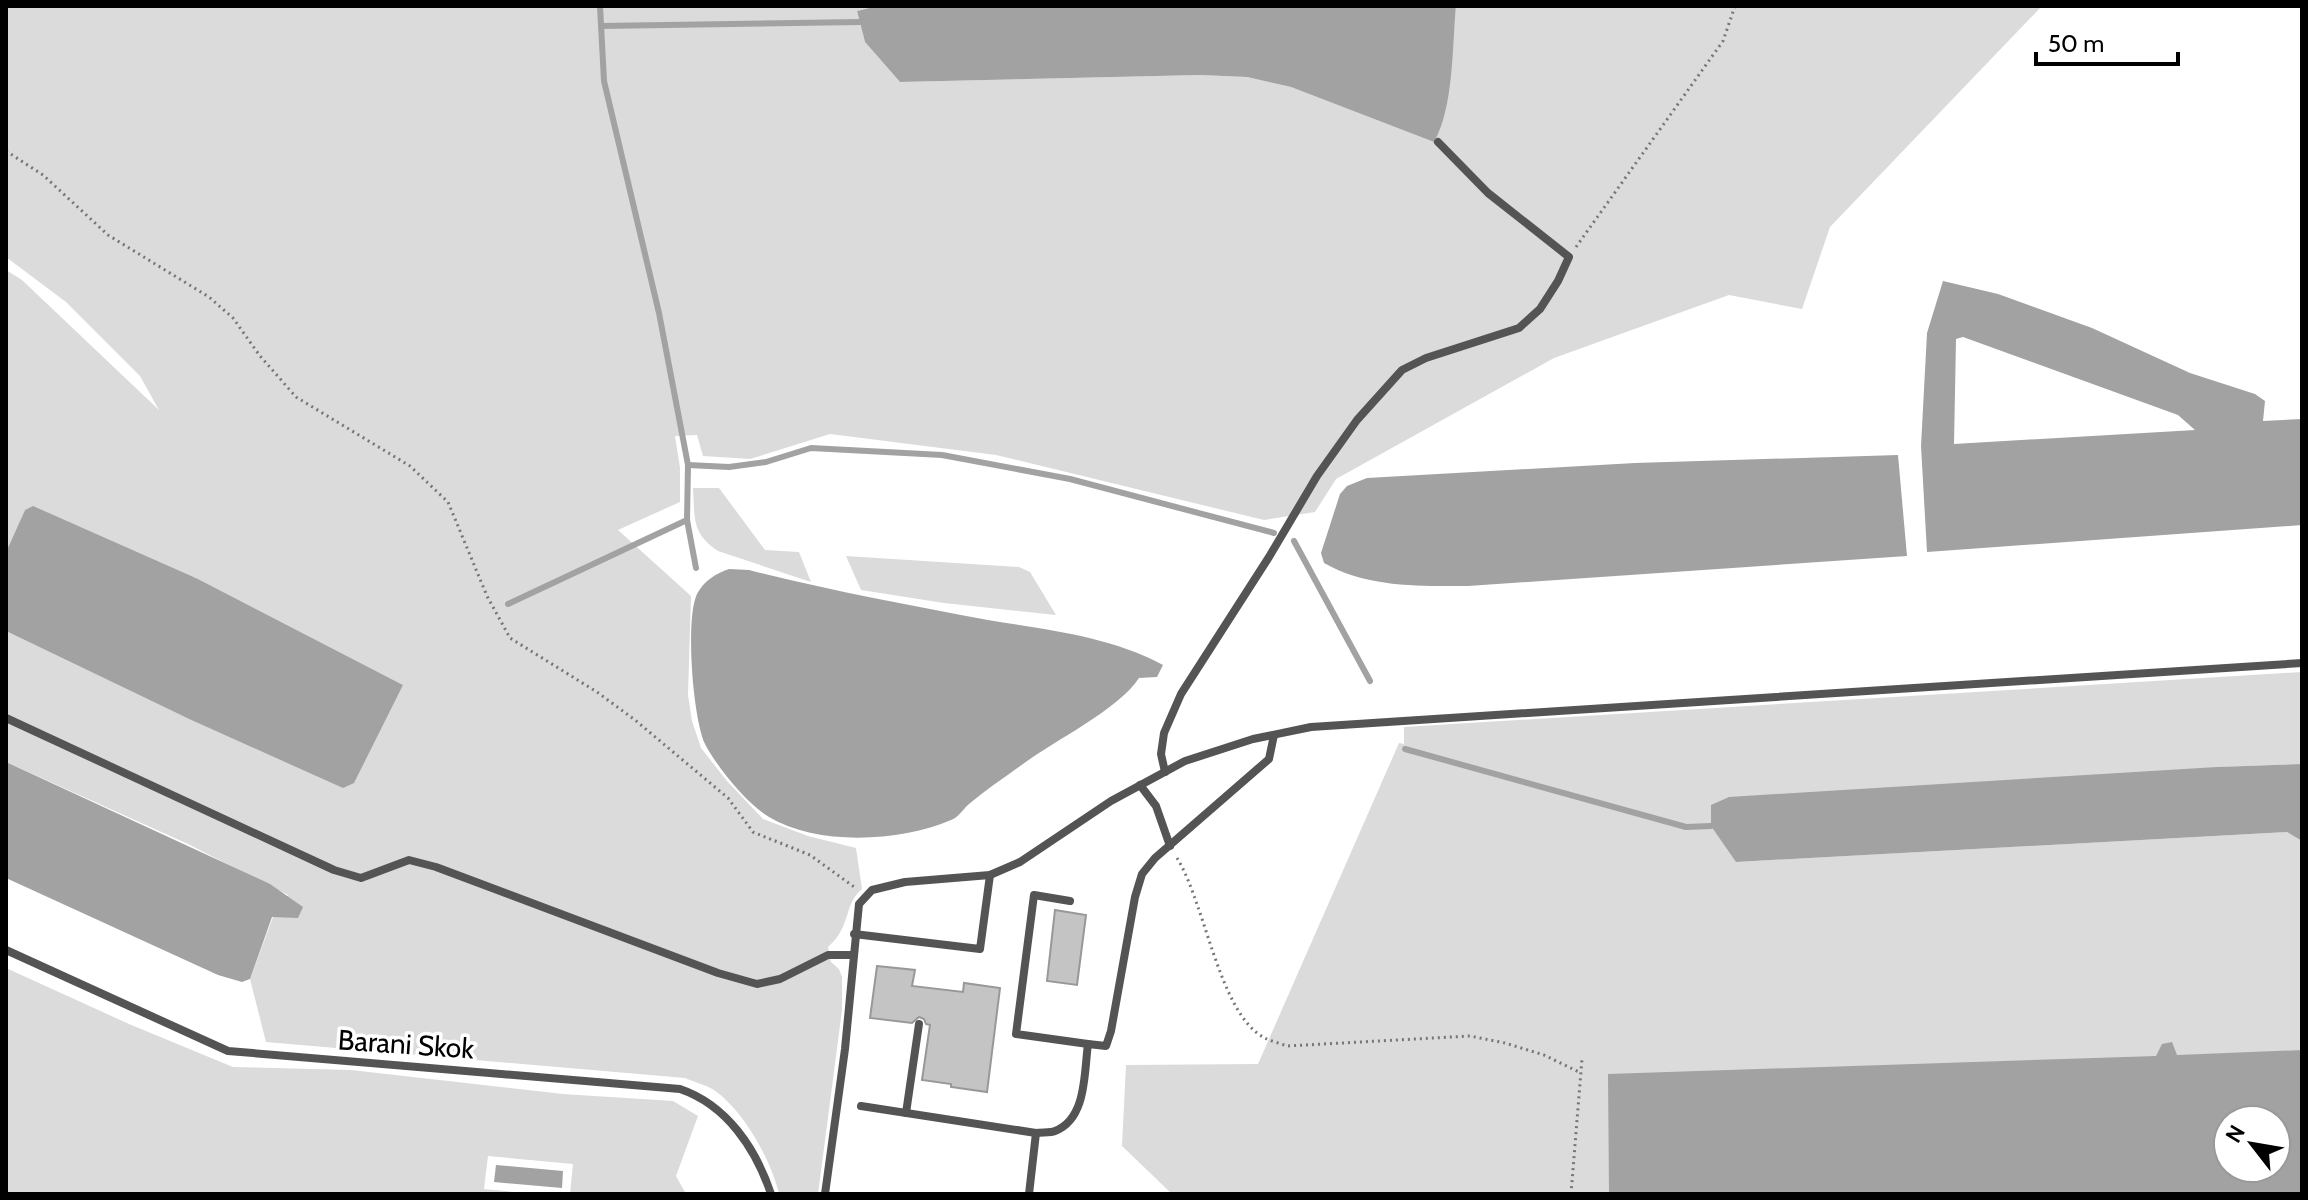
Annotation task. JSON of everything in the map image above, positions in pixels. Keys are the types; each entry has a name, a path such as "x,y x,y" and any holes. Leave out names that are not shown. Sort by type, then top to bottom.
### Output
{"lane":[{"path":"1165,772 1161,754 1164,733 1181,694 1317,476 1357,420 1402,370 1426,358 1519,328 1540,309 1569,257 1488,193 1438,142"},
{"path":"825,1194 845,1049 859,904 872,890 905,882 990,875 1020,862 1111,801 1185,761 1253,739 1327,726 2302,663"},
{"path":"6,718 334,870 361,878 409,860 436,867 718,973 757,984 780,979 828,955 853,955"},
{"path":"1070,901 1034,895 1016,1034 1106,1046 1142,874 1155,858 1269,759 1274,735"},
{"path":"1140,785 1156,806 1170,846"},
{"path":"854,934 980,949 990,875"},
{"name":"Barani Skok","path":"6,950 228,1051 680,1089 715,1108 735,1127 756,1155 771,1194"},
{"path":"906,1113 919,1024"},
{"path":"861,1106 1036,1133 1055,1131 1072,1119 1081,1099 1088,1044"},
{"path":"1029,1194 1036,1133"}],"path":[{"path":"1569,257 1723,41 1735,6"},
{"path":"6,151 43,175 108,235 209,297 233,318 260,356 296,397 410,466 448,502 487,596 510,638 597,692 635,720 728,798 753,832 810,855 867,895"},
{"path":"1170,846 1191,881 1225,982 1239,1013 1261,1037 1287,1046 1470,1036 1544,1055 1581,1073"},
{"path":"1571,1194 1582,1059"}],"shaded area":[{"path":"6,6 877,6 857,11 865,42 900,82 1200,75 1247,77 1291,87 1434,142 1448,94 1456,6 2042,6 1830,227 1802,309 1729,295 1554,358 1336,479 1315,512 1264,520 996,455 830,434 750,459 703,456 697,435 675,436 680,468 680,502 618,530 691,596 688,695 701,748 763,819 808,836 856,848 862,889 852,902 841,931 828,947 831,962 842,977 842,1010 818,1194 779,1194 763,1152 736,1110 714,1090 685,1078 266,1042 250,979 273,917 288,895 188,844 6,762 6,631 187,718 403,685 198,579 25,510 6,552 6,270 22,280 159,410 140,376 66,302 6,257"},
{"path":"877,6 1456,6 1449,94 1441,128 1434,142 1291,87 1247,77 1200,75 900,82 865,42 857,11"},
{"path":"1943,281 1998,294 2092,328 2190,373 2255,394 2265,401 2263,421 2302,419 2302,525 1927,552 1921,446 1927,333","holes":["1963,337 2178,415 2195,430 1954,444 1956,339"]},
{"path":"1898,455 1907,556 1450,586 1394,584 1358,577 1324,563 1321,553 1340,494 1347,486 1367,478 1635,463"},
{"path":"693,488 719,488 765,550 799,552 811,582 718,551 709,544 696,524"},
{"path":"33,506 198,579 403,685 354,783 343,788 187,718 6,631 6,552 25,510"},
{"path":"846,556 1019,567 1030,572 1056,615 861,590"},
{"path":"729,569 749,570 898,603 1077,635 1121,647 1163,665 1157,677 1139,678 1117,702 1002,779 954,819 908,833 884,836 859,838 811,833 769,817 751,803 733,784 705,744 697,714 692,669 693,607 703,586"},
{"path":"2302,672 2302,764 2217,767 1736,862 2287,832 2302,841 2302,1194 1172,1194 1122,1146 1126,1065 1258,1064 1399,743 1404,744 1404,727"},
{"path":"6,762 270,884 303,907 298,918 272,917 250,979 242,982 218,975 6,878"},
{"path":"2302,764 2302,841 2287,832 1736,862 1711,826 1711,805 1729,797"},
{"path":"6,968 233,1067 351,1070 563,1094 673,1101 698,1116 676,1176 686,1194 570,1194 573,1164 488,1156 484,1189 534,1194 6,1194"},
{"path":"2172,1042 2177,1055 2302,1050 2302,1192 1609,1194 1608,1074 2156,1056 2162,1044"},
{"path":"496,1165 563,1171 562,1188 494,1182"}],"building":[{"path":"1055,910 1086,915 1077,985 1047,981"},
{"path":"877,966 915,970 912,986 963,992 964,983 1000,988 987,1092 922,1080 930,1025 919,1017 912,1023 870,1018"}],"waterway":[{"path":"600,6 604,81 659,313 688,465 687,520 696,568"},
{"path":"601,26 860,22"},
{"path":"688,465 729,467 766,462 811,448 942,455 1070,479 1274,533"},
{"path":"508,604 687,520"},
{"path":"1294,541 1370,681"},
{"path":"1405,749 1686,827 1711,826"}]}
